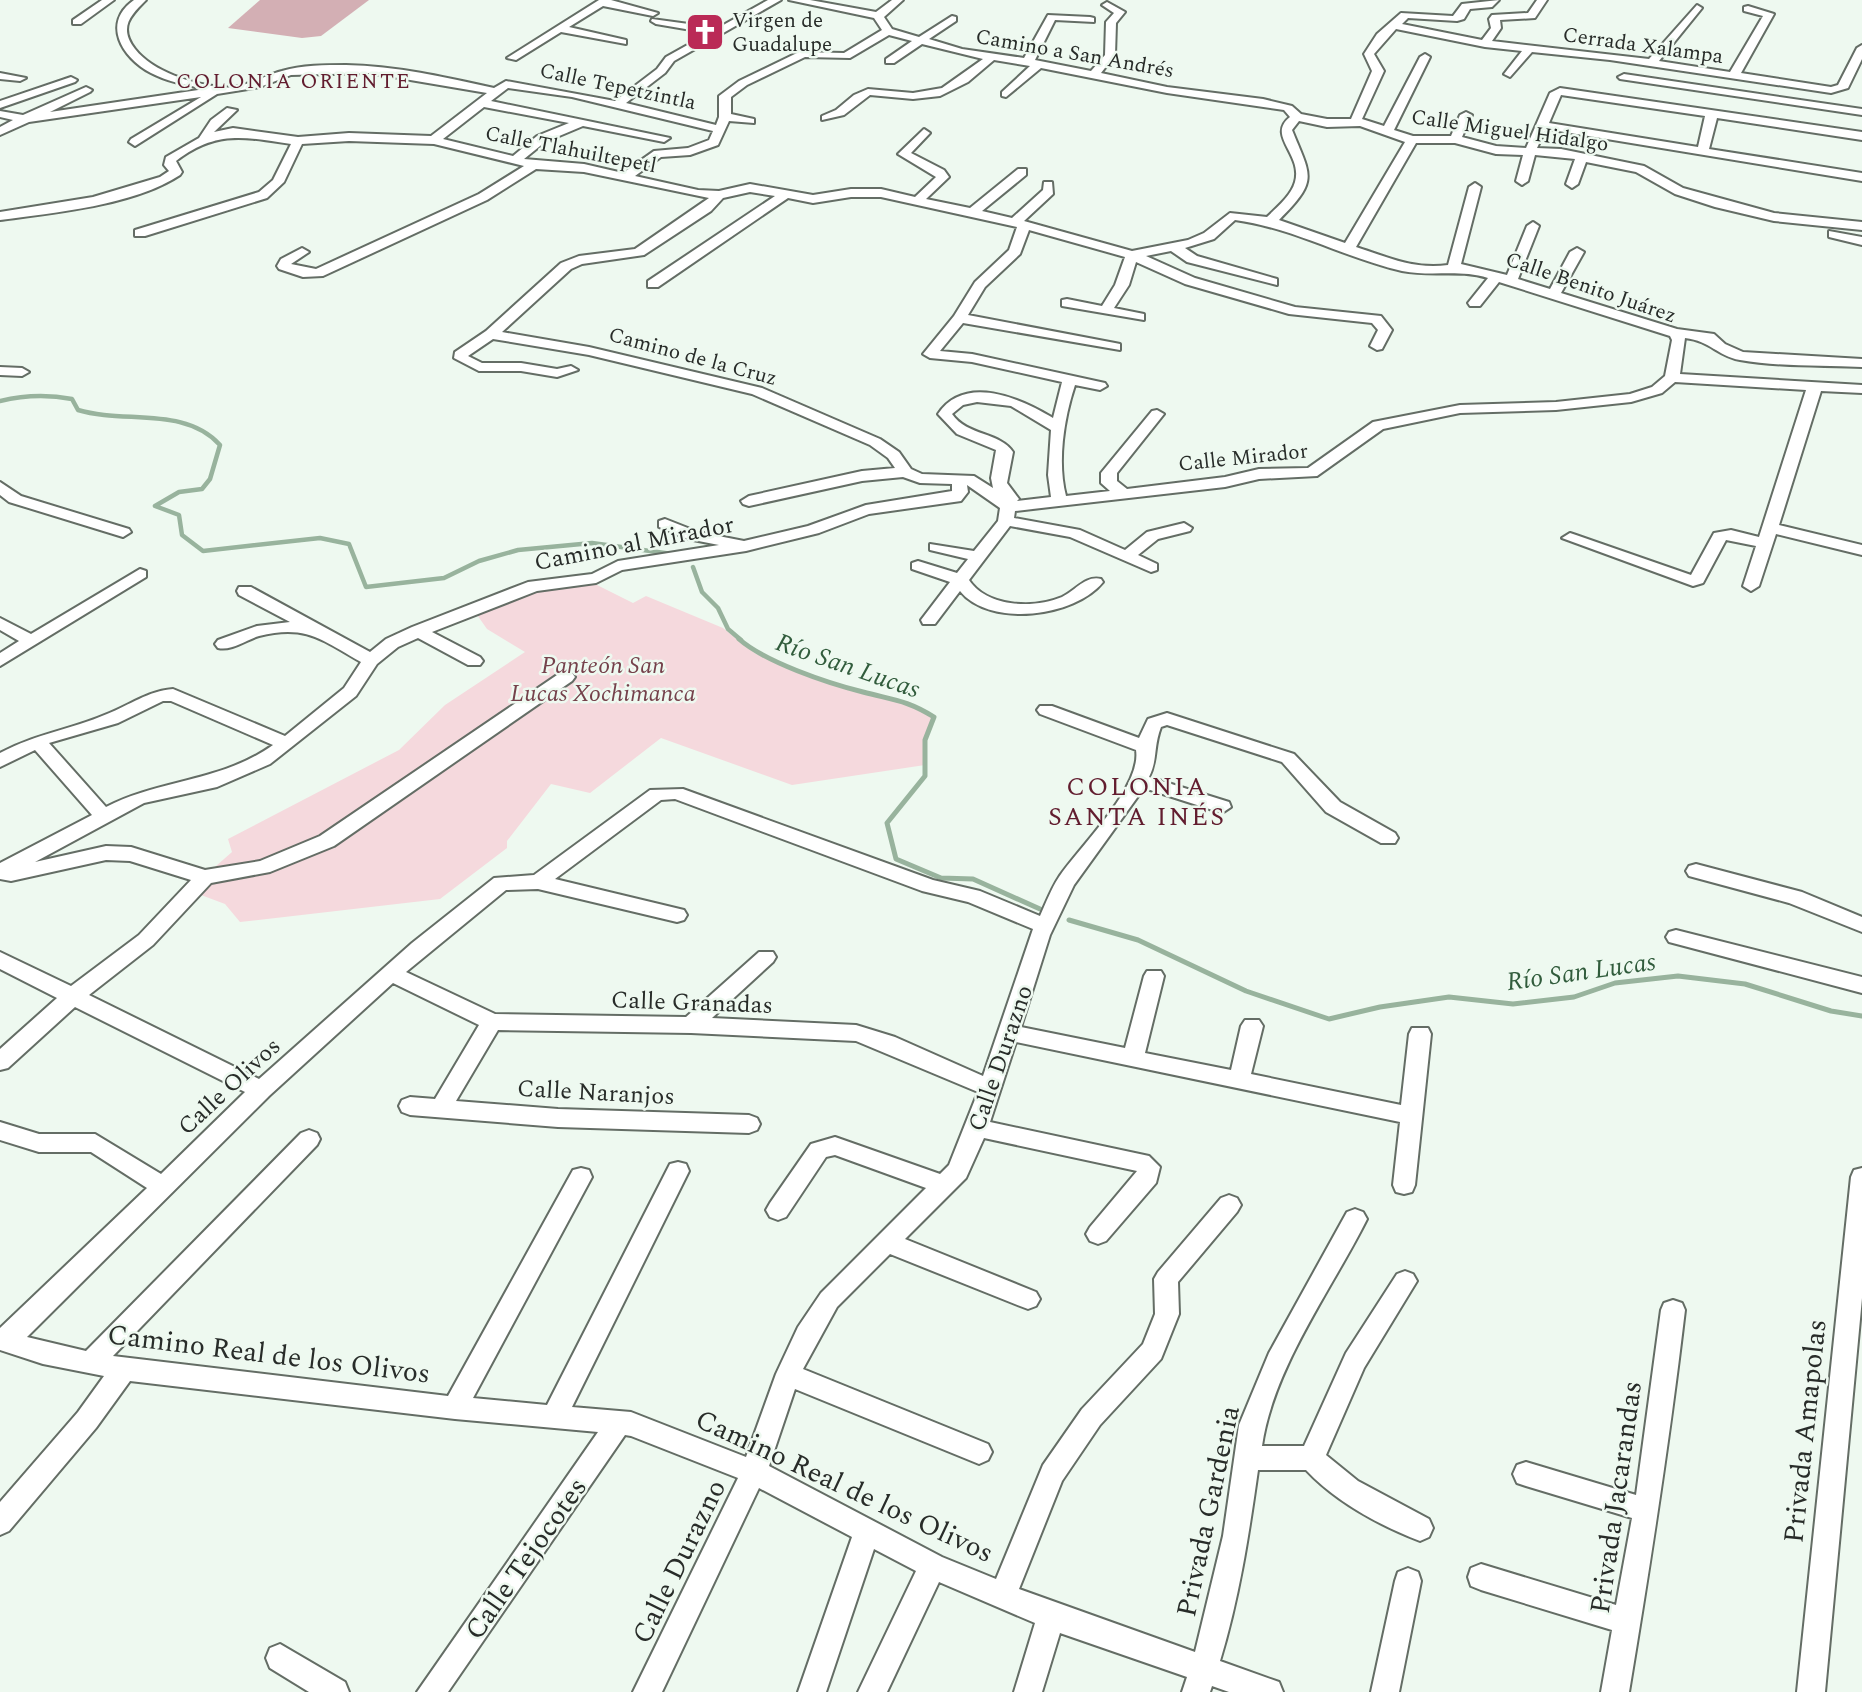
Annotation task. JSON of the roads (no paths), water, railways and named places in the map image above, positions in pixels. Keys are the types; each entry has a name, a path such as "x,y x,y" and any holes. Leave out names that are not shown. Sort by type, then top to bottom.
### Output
{"street":[{"path":"77,22 108,0"},
{"path":"141,0 123,11 119,20 120,30 139,59 165,75 223,90"},
{"path":"617,105 661,71 670,59 776,0"},
{"path":"794,0 878,16 888,31 846,56"},
{"path":"878,16 898,0"},
{"path":"1355,122 1378,71 1369,54 1378,37 1395,26 1417,0"},
{"path":"1405,15 1453,19 1460,17 1466,6 1488,5 1494,0"},
{"path":"1485,44 1496,29 1496,17 1531,16 1542,0"},
{"path":"1733,77 1769,14 1772,1"},
{"path":"512,58 604,2 654,17 718,31"},
{"path":"1094,74 1110,55 1111,22 1121,12 1107,5"},
{"path":"1651,64 1697,8"},
{"path":"1748,9 1769,14"},
{"path":"1006,94 1034,63 1052,17 1090,20"},
{"path":"890,61 951,19"},
{"name":"Cerrada Xalampa","path":"1395,26 1485,44 1839,90 1862,48"},
{"path":"561,29 622,42"},
{"name":"Camino a San Andrés","path":"888,31 920,42 990,58 1034,63 1167,90 1273,104 1294,111 1297,117 1327,123 1355,122"},
{"path":"1510,74 1530,48"},
{"path":"625,177 657,155 690,151 714,142 725,117 725,96 743,83 803,54 846,56 863,61"},
{"path":"1388,131 1426,57"},
{"path":"826,118 841,114 861,94 868,92 939,94 966,80 990,58"},
{"path":"0,114 23,119 251,86 265,83 275,75 307,64 391,69 496,92"},
{"path":"0,76 20,78"},
{"path":"1624,77 1862,112"},
{"path":"0,105 71,80"},
{"name":"Calle Tepetzintla","path":"496,92 506,84 617,105 720,129"},
{"path":"0,131 86,90"},
{"path":"135,142 223,90"},
{"path":"1522,181 1542,125 1560,91 1862,136"},
{"path":"434,140 496,92"},
{"path":"1736,116 1740,96"},
{"path":"481,103 664,138"},
{"path":"204,139 215,122 231,110"},
{"path":"1703,150 1712,113"},
{"path":"1455,139 1466,114"},
{"path":"725,117 750,121"},
{"path":"1270,221 1297,192 1301,182 1303,167 1286,130 1286,125 1297,117"},
{"path":"516,160 541,139 580,122"},
{"name":"Calle Miguel Hidalgo","path":"1355,122 1412,140 1455,139 1496,150 1530,154 1555,152 1582,157 1640,169 1679,191 1715,203 1774,217 1862,226"},
{"path":"1542,125 1862,177"},
{"name":"Calle Tlahuiltepetl","path":"0,217 59,208 160,181 176,172 170,165 174,155 204,139 242,132 298,141 349,137 434,140 534,165 584,168 678,191 719,195 750,188 786,194"},
{"path":"916,202 943,177 904,154 924,133"},
{"path":"1349,247 1412,140"},
{"path":"140,233 263,195 278,182 298,141"},
{"path":"1572,184 1582,157"},
{"path":"302,252 284,266 303,273 318,272 483,197 534,165"},
{"path":"972,213 1022,172"},
{"path":"1048,185 1049,191 1045,197 1022,223 1015,251 980,285 960,318 930,354 972,358 1100,386"},
{"path":"1454,268 1475,187"},
{"path":"653,284 786,194 821,199 868,192 1022,223 1132,255 1190,281 1294,311 1376,318 1385,330 1377,346"},
{"path":"571,370 557,373 521,368 480,368 461,358 463,351 491,334 566,266 579,260 639,252 707,208 719,195"},
{"name":"Calle Benito Juárez","path":"1132,255 1174,247 1209,236 1234,216 1270,221 1418,271 1454,268 1474,270 1675,333 1679,340 1672,378"},
{"path":"1511,281 1533,226"},
{"path":"1834,234 1862,241"},
{"path":"1174,247 1192,259 1272,282"},
{"path":"1553,295 1577,251"},
{"path":"1105,310 1122,285 1132,255"},
{"path":"1475,303 1496,277"},
{"path":"1068,303 1139,317"},
{"path":"960,318 1115,347"},
{"path":"1675,333 1709,337 1720,347 1741,356 1862,363"},
{"name":"Camino de la Cruz","path":"491,334 589,351 757,391 875,442 894,455 905,472"},
{"path":"0,371 22,372"},
{"path":"1672,378 1862,389"},
{"name":"Calle Mirador","path":"1013,511 1060,501 1225,482 1259,474 1312,473 1378,425 1460,409 1623,399 1657,390 1672,378"},
{"path":"1060,501 1055,488 1059,428 1070,379"},
{"path":"1751,586 1815,386"},
{"path":"1013,511 997,483 1005,452 1002,447 948,422 945,414 947,409 965,398 1000,400 1021,406 1059,428"},
{"path":"1122,492 1109,483 1109,473 1157,414"},
{"path":"748,501 862,476 905,472 920,478 974,481 1013,511 1074,533 1151,567"},
{"name":"Camino al Mirador","path":"0,874 139,798 210,783 239,773 287,744 350,692 372,660 392,643 418,631 534,586 596,578 618,566 746,546 813,530 866,510 956,498 960,492 959,479"},
{"path":"0,487 15,499 123,532"},
{"path":"929,620 981,556 1013,511"},
{"path":"664,524 694,536 746,546"},
{"path":"1128,555 1153,535 1184,528"},
{"path":"1570,538 1693,581 1697,580 1720,536 1769,536 1862,550"},
{"path":"936,547 981,556"},
{"path":"918,566 961,580 968,593 995,607 1008,609 1060,603 1095,582"},
{"path":"0,661 140,574"},
{"path":"245,591 372,660"},
{"path":"0,622 31,641"},
{"path":"224,644 257,631 306,626"},
{"path":"418,631 474,661"},
{"path":"0,874 106,853 131,854 205,877 263,867 327,841 566,677"},
{"path":"0,761 37,741 112,719 160,695 181,696 225,719 287,744"},
{"path":"1046,710 1144,747 1154,723 1167,719 1288,758 1333,807 1388,838"},
{"path":"1067,739 1078,722"},
{"path":"37,741 103,816"},
{"name":"Calle Durazno","path":"647,1692 754,1472 788,1374 829,1300 889,1243 958,1171 977,1128 1045,926 1066,882 1118,814 1147,763 1144,747"},
{"path":"1138,779 1222,807"},
{"path":"538,882 657,794 676,793 929,886 973,896 1045,926"},
{"path":"1696,871 1795,897 1862,925"},
{"path":"0,1062 74,995 146,940 205,877"},
{"path":"538,882 677,915"},
{"name":"Calle Olivos","path":"3,1340 261,1090 460,912 501,883 538,882"},
{"path":"1676,937 1862,985"},
{"path":"691,1025 766,957"},
{"path":"0,960 261,1090"},
{"name":"Calle Granadas","path":"392,974 492,1022 691,1025 856,1033 887,1043 973,1083 991,1085"},
{"path":"1133,1059 1154,976"},
{"path":"441,1108 492,1022"},
{"path":"1239,1081 1252,1026"},
{"path":"1010,1034 1411,1116"},
{"path":"1404,1185 1420,1034"},
{"name":"Calle Naranjos","path":"410,1106 558,1118 749,1124"},
{"path":"977,1128 1141,1162 1149,1167 1148,1176 1098,1234"},
{"path":"0,1131 39,1143 95,1143 162,1186"},
{"path":"91,1362 309,1139"},
{"path":"778,1210 819,1150 826,1147 848,1149 945,1186"},
{"path":"554,1417 678,1171"},
{"path":"455,1408 581,1177"},
{"name":"Privada Amapolas","path":"1811,1692 1862,1177"},
{"path":"1003,1595 1052,1474 1091,1417 1152,1351 1167,1314 1166,1279 1229,1205"},
{"name":"Privada Gardenia","path":"1199,1681 1217,1626 1252,1425 1278,1361 1355,1219"},
{"path":"889,1243 1028,1298"},
{"path":"1312,1458 1355,1361 1405,1281"},
{"name":"Privada Jacarandas","path":"1615,1692 1629,1622 1673,1310"},
{"name":"Camino Real de los Olivos","path":"3,1340 124,1369 455,1408 631,1424 679,1440 754,1472 933,1566 1199,1681 1269,1692"},
{"path":"0,1522 87,1420 124,1369"},
{"path":"788,1374 979,1452"},
{"name":"Calle Tejocotes","path":"431,1692 619,1423"},
{"path":"1248,1458 1312,1458 1327,1475 1361,1499 1420,1528"},
{"path":"1525,1474 1646,1510"},
{"path":"812,1692 867,1532"},
{"path":"872,1692 933,1566"},
{"path":"1481,1577 1629,1622"},
{"path":"1385,1692 1408,1581"},
{"path":"1028,1692 1051,1616"},
{"path":"280,1658 335,1692"}],"waterway":[{"name":"Río San Lucas","path":"0,401 18,397 63,397 72,399 78,410 172,420 206,433 220,445 210,479 202,489 179,492 155,506 179,515 182,535 203,551 320,538 349,544 366,587 444,578 479,561 518,550 592,543 672,554"},
{"name":"Río San Lucas","path":"693,567 702,592 718,608 728,629 741,640"},
{"name":"Río San Lucas","path":"739,639 764,656 797,671 908,704 934,717 925,740 925,776 887,823 896,859 941,878 973,879 1040,909"},
{"name":"Río San Lucas","path":"1069,920 1138,940 1246,991 1329,1019 1380,1007 1449,997 1513,1004 1574,997 1615,983 1678,976 1745,984 1831,1011 1862,1016"}],"place":[{"name":"Virgen de Guadalupe","path":"705,32"}],"district":[{"name":"COLONIA ORIENTE","path":"294,81"},
{"name":"COLONIA SANTA INÉS","path":"1137,801"}],"park label":[{"name":"Panteón San Lucas Xochimanca","path":"603,679"}]}
